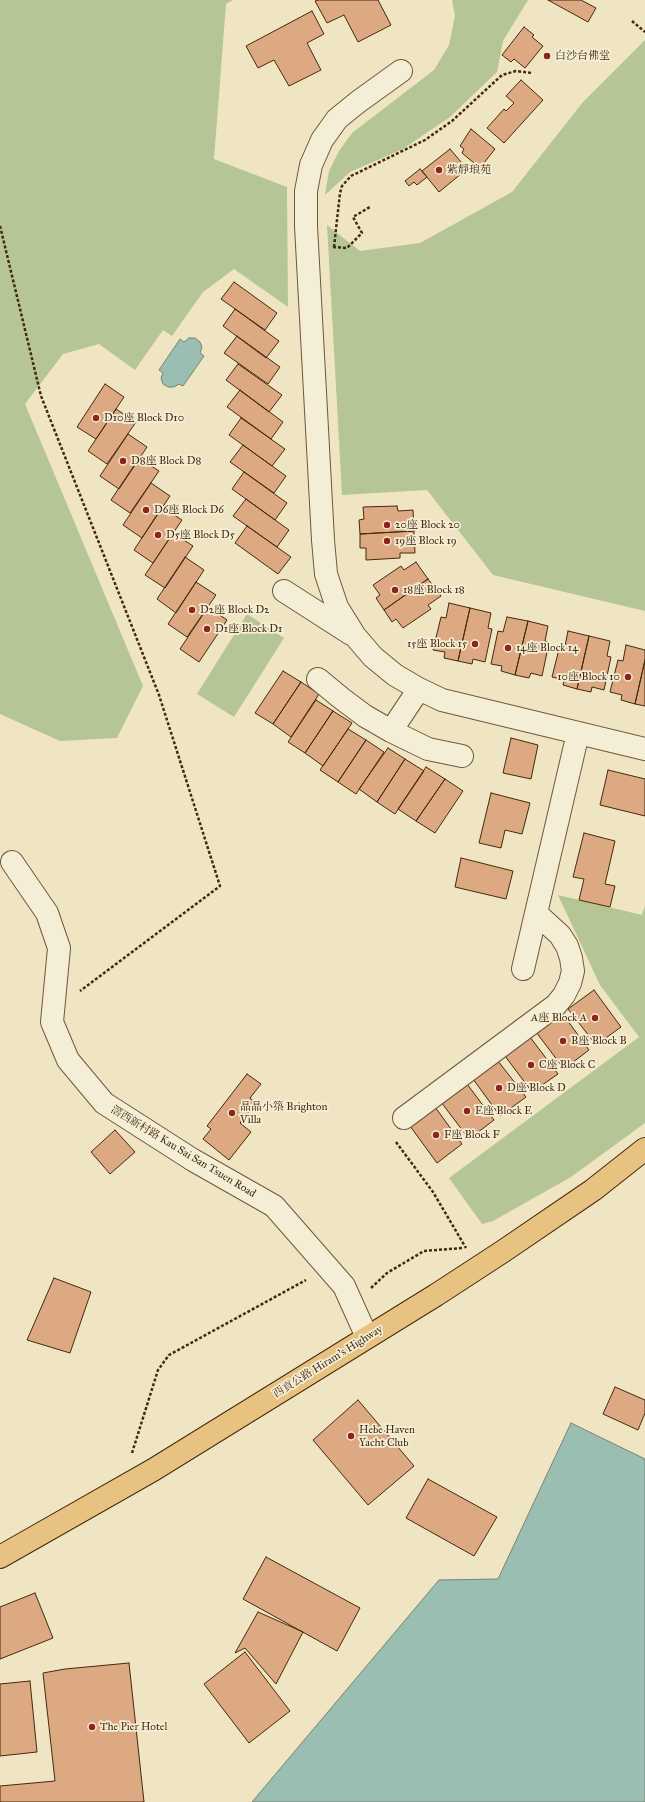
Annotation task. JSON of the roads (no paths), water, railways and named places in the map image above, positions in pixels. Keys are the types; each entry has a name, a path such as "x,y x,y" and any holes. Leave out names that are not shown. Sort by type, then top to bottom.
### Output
{"main road":[{"name":"西貢公路 Hiram's Highway","path":"0,1557 142,1477 230,1424 502,1252 593,1190 645,1149"}],"street":[{"path":"401,71 358,102 338,119 322,140 311,165 306,191 306,226 323,540 326,574 337,606 355,636 373,657 395,675 442,700 645,749"},
{"path":"284,591 355,636"},
{"path":"318,679 365,716 391,731 428,749 462,756"},
{"path":"391,731 419,689"},
{"path":"523,969 578,733"},
{"name":"滘西新村路 Kau Sai San Tsuen Road","path":"12,862 47,913 59,948 52,1024 68,1060 104,1103 193,1160 274,1206 344,1286 367,1337"},
{"path":"404,1118 556,1005 564,995 570,984 573,971 567,946 560,935 536,913"}],"water":[{"path":"189,338 195,338 200,342 202,347 200,353 204,356 183,386 179,384 174,387 168,387 163,384 161,378 163,373 159,370 180,339 184,342"},
{"path":"571,1423 645,1459 645,1802 252,1802 439,1580 498,1579"}],"place":[{"name":"白沙台佛堂","path":"547,56"},
{"name":"紫靜琅苑","path":"439,170"},
{"name":"D10座 Block D10","path":"96,418"},
{"name":"D8座 Block D8","path":"123,461"},
{"name":"D6座 Block D6","path":"146,510"},
{"name":"20座 Block 20","path":"387,525"},
{"name":"D5座 Block D5","path":"158,535"},
{"name":"19座 Block 19","path":"387,541"},
{"name":"18座 Block 18","path":"395,590"},
{"name":"D2座 Block D2","path":"192,610"},
{"name":"D1座 Block D1","path":"207,629"},
{"name":"15座 Block 15","path":"475,644"},
{"name":"14座 Block 14","path":"508,648"},
{"name":"10座 Block 10","path":"628,677"},
{"name":"A座 Block A","path":"595,1018"},
{"name":"B座 Block B","path":"563,1041"},
{"name":"C座 Block C","path":"531,1065"},
{"name":"D座 Block D","path":"499,1088"},
{"name":"E座 Block E","path":"467,1111"},
{"name":"晶晶小築 Brighton Villa","path":"232,1113"},
{"name":"F座 Block F","path":"436,1135"},
{"name":"Hebe Haven Yacht Club","path":"351,1436"},
{"name":"The Pier Hotel","path":"92,1727"}]}
